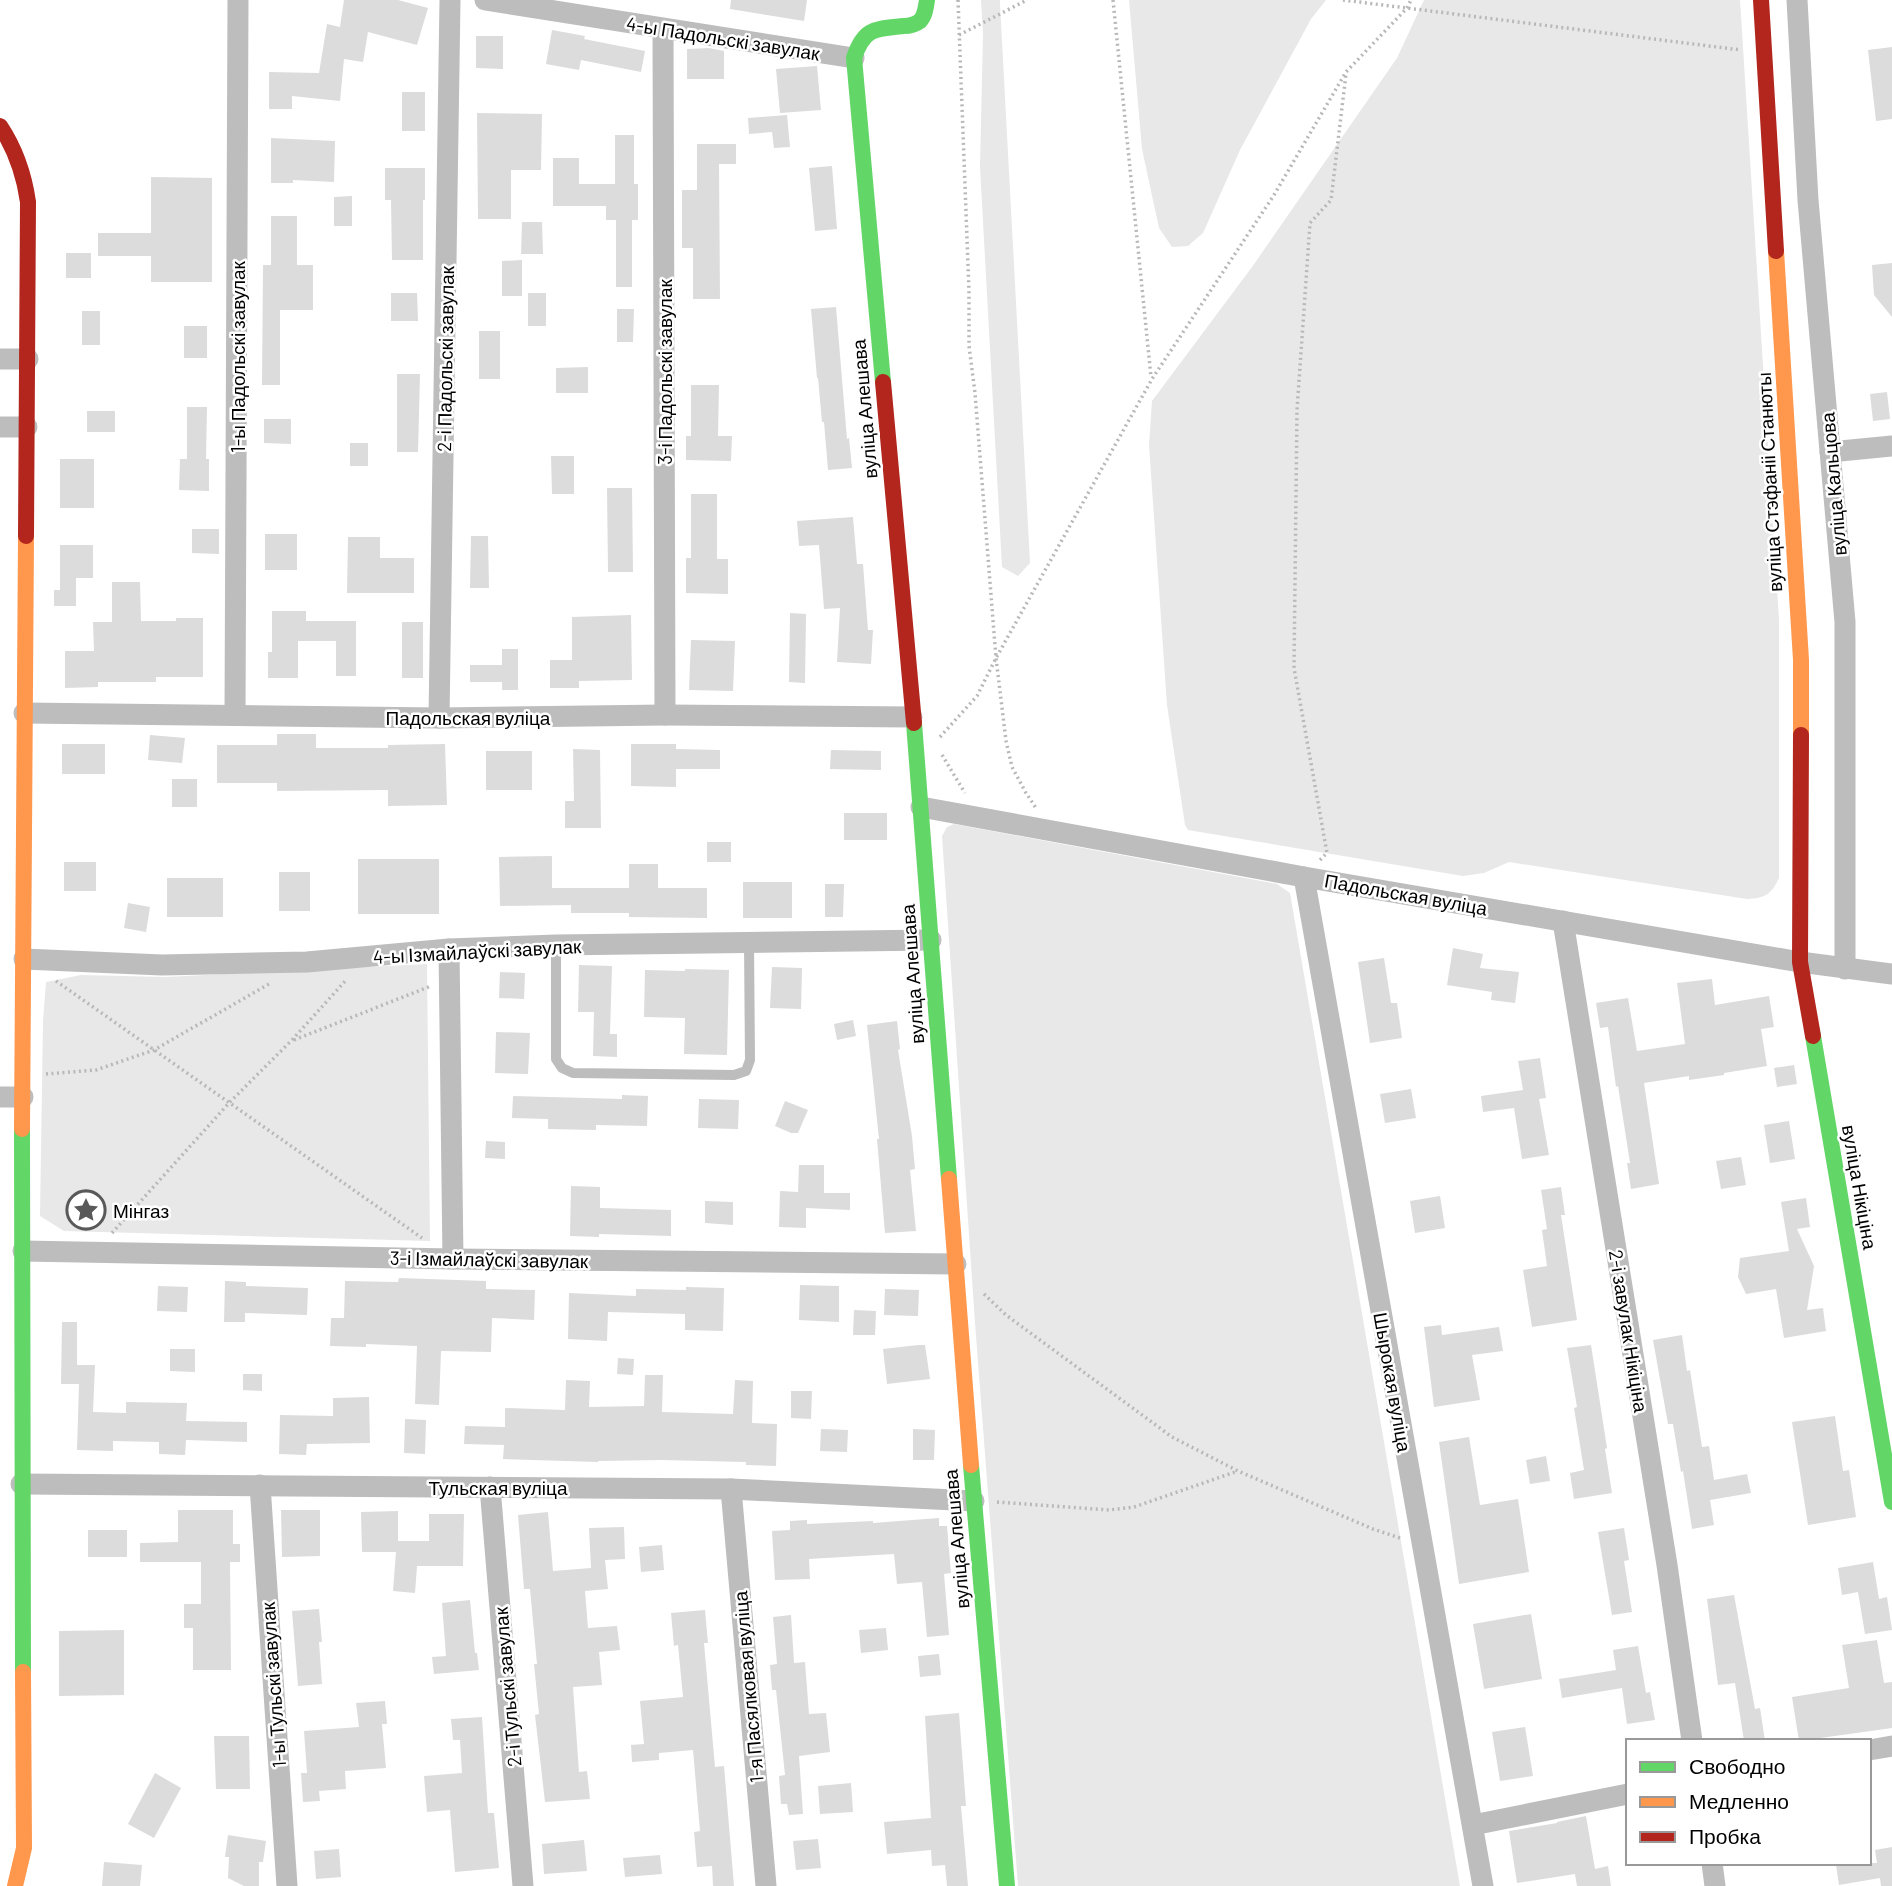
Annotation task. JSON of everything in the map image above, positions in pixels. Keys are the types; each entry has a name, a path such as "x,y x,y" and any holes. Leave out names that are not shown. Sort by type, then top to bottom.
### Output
{"street":[{"name":"1-ы Падольскі завулак","path":"235,715 238,0"},
{"name":"2-і Падольскі завулак","path":"439,718 450,0"},
{"name":"4-ы Падольскі завулак","path":"485,0 854,58"},
{"path":"854,58 860,41 870,32 885,27 914,25 922,21 927,0"},
{"name":"вуліца Стэфаніі Станюты","path":"1761,0 1801,660 1800,962"},
{"name":"вуліца Кальцова","path":"1797,0 1808,200 1845,622 1845,969"},
{"name":"3-і Падольскі завулак","path":"663,29 665,715"},
{"name":"вуліца Алешава","path":"854,58 917,756 974,1501 1007,1886"},
{"path":"0,126 21,167 28,212 21,1484 24,1847 15,1886"},
{"path":"0,359 28,359"},
{"path":"0,427 27,427"},
{"path":"1830,452 1892,446"},
{"name":"Падольская вуліца","path":"24,713 439,718 665,715 912,717"},
{"name":"Падольская вуліца","path":"921,807 1304,877 1800,962 1892,974"},
{"name":"Шырокая вуліца","path":"1304,877 1483,1886"},
{"name":"2-і завулак Нікіціна","path":"1563,921 1665,1551 1692,1739"},
{"name":"4-ы Ізмайлаўскі завулак","path":"24,959 162,965 307,962 449,949 556,945 931,940"},
{"path":"449,949 453,1259"},
{"name":"вуліца Нікіціна","path":"1800,962 1892,1502"},
{"path":"0,1097 23,1097"},
{"name":"3-і Ізмайлаўскі завулак","path":"23,1251 956,1264"},
{"name":"Тульская вуліца","path":"21,1484 731,1489 974,1501"},
{"name":"1-ы Тульскі завулак","path":"260,1485 287,1886"},
{"name":"2-і Тульскі завулак","path":"490,1487 523,1886"},
{"name":"1-я Пасялковая вуліца","path":"731,1489 766,1886"},
{"path":"1871,1750 1892,1746"},
{"path":"1473,1825 1626,1794"},
{"path":"1712,1865 1715,1886"}],"lane":[{"path":"556,945 555,1059 562,1068 573,1073 734,1075 746,1071 750,1060 749,944"}],"path":[{"path":"958,0 970,291 969,346 996,658 1006,741 1013,767 1026,793 1054,832"},
{"path":"959,35 1027,0"},
{"path":"1113,0 1152,379"},
{"path":"1343,0 1764,53"},
{"path":"917,756 941,736 977,696 1152,379 1274,195 1346,72 1411,0"},
{"path":"1332,863 1319,861 1327,853 1294,668 1297,410 1310,223 1331,200 1346,72"},
{"path":"941,752 971,803"},
{"path":"94,1252 229,1103 292,1040 367,957"},
{"path":"292,1040 449,979"},
{"path":"56,982 453,1259"},
{"path":"23,1074 96,1070 154,1050 272,982"},
{"path":"980,1290 1006,1315 1172,1437 1238,1471 1373,1529 1422,1545"},
{"path":"974,1501 1109,1510 1134,1507 1238,1471"}],"shaded area":[{"path":"981,0 1000,0 1030,563 1018,576 1002,567 980,167 983,34"},
{"path":"1129,0 1326,0 1311,19 1240,150 1203,233 1188,246 1172,247 1159,228 1142,149"},
{"path":"1424,0 1740,0 1779,620 1779,878 1770,892 1758,898 1747,899 1509,862 1484,873 1463,876 1188,830 1185,825 1167,705 1149,445 1152,401 1252,267 1397,58"},
{"path":"954,824 1277,884 1290,893 1460,1886 1018,1886 975,1323 942,836 947,827"},
{"path":"427,964 430,1241 64,1231 40,1216 46,982 81,975 165,977"}],"building":[{"path":"344,0 398,0 428,8 417,45 368,32 363,62 344,59 340,101 292,96 292,109 269,109 269,72 319,73 327,24 340,27"},
{"path":"731,0 807,0 804,21 730,9"},
{"path":"552,30 645,51 641,72 581,60 579,70 546,64"},
{"path":"476,36 503,36 503,69 476,68"},
{"path":"1892,47 1892,119 1876,121 1868,50"},
{"path":"709,48 724,51 724,79 687,79 687,49"},
{"path":"817,66 821,110 780,113 776,69"},
{"path":"402,92 425,92 425,131 402,131"},
{"path":"477,113 542,114 541,170 511,170 511,219 478,219"},
{"path":"787,115 790,147 774,148 772,132 749,134 748,118"},
{"path":"615,135 634,135 634,184 638,184 638,220 632,220 632,287 616,287 616,220 606,220 606,206 553,206 553,158 579,158 579,184 615,184"},
{"path":"271,138 335,141 334,182 293,180 293,183 271,183"},
{"path":"697,144 736,144 736,164 719,164 720,299 693,299 693,248 682,248 682,190 697,190"},
{"path":"832,166 837,229 815,231 809,168"},
{"path":"385,168 425,168 423,260 392,260 391,200 385,200"},
{"path":"151,177 212,178 212,282 151,282 151,256 98,256 98,233 151,233"},
{"path":"352,196 352,226 334,226 334,197"},
{"path":"271,216 297,216 297,265 313,265 313,310 280,310 280,385 262,385 263,265 271,265"},
{"path":"522,222 542,222 543,254 521,254"},
{"path":"66,253 91,253 91,278 66,278"},
{"path":"522,260 522,296 502,296 502,261"},
{"path":"1892,263 1892,317 1874,295 1872,265"},
{"path":"391,293 417,293 418,321 391,321"},
{"path":"528,293 546,293 546,326 528,326"},
{"path":"836,307 847,439 849,438 852,468 828,470 811,309"},
{"path":"617,309 634,309 633,342 617,342"},
{"path":"82,311 100,311 100,345 82,345"},
{"path":"184,326 207,326 207,358 184,358"},
{"path":"479,331 500,331 500,379 479,379"},
{"path":"588,367 588,393 556,393 556,368"},
{"path":"397,374 420,374 418,452 397,452"},
{"path":"691,385 719,385 718,436 732,436 731,461 686,460 686,436 691,436"},
{"path":"1887,392 1890,419 1873,421 1870,394"},
{"path":"187,407 207,407 206,459 209,459 209,491 179,490 180,459 187,459"},
{"path":"87,411 115,411 115,432 87,432"},
{"path":"264,419 291,419 291,444 264,443"},
{"path":"350,443 368,443 368,466 350,466"},
{"path":"551,456 574,456 574,494 552,494"},
{"path":"60,459 94,459 94,508 60,508"},
{"path":"607,488 632,488 633,572 608,572"},
{"path":"691,494 717,494 717,559 728,559 728,594 686,593 686,558 691,558"},
{"path":"853,517 857,564 863,564 868,630 873,630 871,664 837,662 840,608 824,609 819,545 799,546 797,521"},
{"path":"192,529 219,529 219,554 192,553"},
{"path":"265,534 297,534 297,570 265,570"},
{"path":"471,536 488,536 489,588 470,588"},
{"path":"348,537 380,537 380,558 414,558 414,593 347,593"},
{"path":"60,545 93,545 93,578 76,578 76,606 54,606 54,590 60,590"},
{"path":"112,582 140,582 141,621 203,618 203,677 156,677 156,682 98,682 98,687 65,688 65,651 94,651 93,622 112,622"},
{"path":"272,611 306,611 306,621 356,621 356,676 336,676 336,641 298,641 298,678 268,678 268,652 272,652"},
{"path":"790,613 806,614 805,683 789,682"},
{"path":"631,615 632,680 579,681 579,688 550,688 550,660 572,660 572,617"},
{"path":"402,622 423,622 423,678 402,678"},
{"path":"691,640 735,641 733,691 689,690"},
{"path":"502,649 518,649 518,690 502,690 502,682 470,682 470,665 502,665"},
{"path":"277,734 316,734 316,748 388,748 388,745 445,744 447,805 388,806 388,790 277,791 277,783 217,783 217,745 277,745"},
{"path":"150,735 185,738 182,763 148,760"},
{"path":"62,744 105,744 105,774 62,774"},
{"path":"631,744 676,744 676,749 720,750 720,769 676,769 676,787 631,786"},
{"path":"573,749 600,750 601,828 565,828 565,801 574,801"},
{"path":"831,750 881,751 881,770 830,769"},
{"path":"486,751 532,751 532,790 486,790"},
{"path":"172,779 197,779 197,807 172,807"},
{"path":"844,813 887,813 887,840 844,840"},
{"path":"707,842 731,842 731,862 707,862"},
{"path":"552,856 552,888 629,888 629,864 658,864 658,888 707,888 707,918 629,917 629,913 571,913 571,905 500,906 499,857"},
{"path":"358,859 439,859 439,914 358,914"},
{"path":"64,862 96,862 96,891 64,891"},
{"path":"279,872 310,872 310,911 279,911"},
{"path":"167,878 223,878 223,917 167,917"},
{"path":"743,882 792,882 792,918 743,918"},
{"path":"825,884 844,884 843,917 825,917"},
{"path":"128,903 150,907 146,932 124,928"},
{"path":"1453,948 1483,954 1480,968 1519,972 1515,1003 1491,1000 1492,992 1447,985"},
{"path":"1384,958 1391,1003 1397,1003 1402,1038 1370,1043 1358,962"},
{"path":"579,965 612,966 610,1034 617,1034 617,1057 593,1056 594,1012 578,1012"},
{"path":"772,967 802,968 801,1009 770,1008"},
{"path":"645,970 729,970 727,1055 684,1054 685,1018 644,1017"},
{"path":"500,972 525,973 524,999 499,998"},
{"path":"1712,979 1715,1005 1769,996 1774,1027 1761,1029 1767,1066 1689,1080 1689,1076 1644,1083 1659,1184 1631,1189 1627,1163 1630,1163 1608,1027 1600,1028 1596,1003 1628,998 1637,1051 1685,1044 1677,983"},
{"path":"853,1020 856,1036 837,1040 834,1024"},
{"path":"897,1021 898,1050 915,1169 910,1170 916,1231 885,1233 879,1139 867,1025"},
{"path":"496,1032 530,1033 528,1074 495,1073"},
{"path":"1540,1058 1546,1098 1539,1099 1549,1155 1522,1159 1514,1108 1483,1112 1481,1096 1523,1090 1518,1061"},
{"path":"1794,1065 1797,1084 1777,1087 1774,1068"},
{"path":"1411,1089 1416,1118 1385,1123 1380,1094"},
{"path":"622,1095 648,1096 647,1126 596,1125 596,1130 548,1129 548,1119 512,1118 513,1096 622,1099"},
{"path":"699,1099 739,1100 738,1129 698,1128"},
{"path":"785,1101 808,1110 798,1133 775,1126"},
{"path":"1789,1121 1795,1159 1770,1163 1764,1125"},
{"path":"486,1141 505,1142 505,1159 485,1158"},
{"path":"1741,1157 1746,1185 1721,1189 1716,1161"},
{"path":"799,1165 824,1165 824,1193 850,1193 850,1210 806,1208 806,1228 779,1227 780,1191 798,1192"},
{"path":"571,1186 600,1187 600,1208 671,1210 671,1236 570,1236"},
{"path":"1561,1187 1565,1215 1561,1215 1577,1320 1532,1327 1523,1270 1547,1266 1542,1230 1547,1229 1541,1190"},
{"path":"1440,1196 1445,1228 1415,1233 1410,1201"},
{"path":"1806,1198 1810,1227 1797,1229 1814,1266 1807,1310 1823,1308 1826,1331 1784,1338 1776,1289 1746,1294 1738,1277 1740,1258 1789,1251 1781,1202"},
{"path":"705,1201 733,1202 733,1225 705,1223"},
{"path":"399,1278 486,1281 486,1289 535,1290 534,1320 492,1318 491,1352 441,1351 439,1405 415,1404 417,1346 330,1346 331,1318 344,1318 345,1281 398,1282"},
{"path":"225,1281 246,1282 246,1286 308,1288 307,1315 245,1313 245,1322 224,1322"},
{"path":"800,1285 839,1286 839,1322 799,1320"},
{"path":"158,1286 188,1287 187,1312 157,1311"},
{"path":"686,1287 724,1288 723,1331 685,1330 685,1314 608,1312 607,1341 568,1339 569,1293 636,1296 636,1289 686,1290"},
{"path":"885,1289 919,1290 918,1316 884,1315"},
{"path":"854,1310 876,1311 875,1335 853,1335"},
{"path":"62,1322 77,1322 77,1365 95,1365 93,1412 126,1413 126,1402 187,1403 186,1421 247,1422 247,1442 186,1440 185,1455 159,1454 159,1442 113,1441 113,1451 77,1450 79,1384 61,1384"},
{"path":"1441,1325 1442,1335 1499,1327 1503,1351 1472,1355 1480,1400 1434,1407 1424,1327"},
{"path":"1682,1335 1702,1447 1709,1446 1714,1480 1747,1474 1751,1493 1710,1500 1714,1525 1692,1529 1683,1471 1681,1472 1673,1424 1668,1424 1653,1340"},
{"path":"925,1345 930,1379 887,1384 883,1349"},
{"path":"1591,1345 1612,1493 1574,1499 1570,1473 1584,1470 1567,1348"},
{"path":"170,1349 195,1349 195,1372 170,1371"},
{"path":"618,1358 634,1359 633,1375 617,1374"},
{"path":"243,1374 262,1374 262,1391 243,1390"},
{"path":"645,1375 663,1375 662,1412 733,1414 735,1380 753,1381 752,1423 777,1424 776,1466 746,1465 746,1462 503,1459 504,1445 464,1444 465,1426 505,1427 505,1408 565,1410 566,1380 590,1381 589,1407 644,1406"},
{"path":"791,1391 812,1391 811,1419 791,1418"},
{"path":"369,1397 370,1443 307,1444 306,1455 279,1454 280,1415 333,1416 333,1398"},
{"path":"1835,1416 1843,1471 1849,1470 1856,1517 1808,1525 1792,1422"},
{"path":"405,1419 426,1420 425,1454 404,1453"},
{"path":"821,1429 848,1430 847,1452 820,1451"},
{"path":"913,1429 935,1430 934,1460 913,1460"},
{"path":"1469,1437 1480,1505 1518,1499 1529,1572 1459,1584 1439,1442"},
{"path":"1546,1456 1550,1481 1530,1484 1526,1460"},
{"path":"178,1510 233,1510 233,1544 240,1544 240,1562 230,1562 231,1670 193,1670 193,1628 184,1628 184,1604 201,1604 201,1562 140,1562 140,1543 178,1542"},
{"path":"281,1510 320,1510 320,1556 282,1557"},
{"path":"398,1511 398,1541 429,1541 429,1514 464,1514 463,1566 417,1566 415,1593 393,1591 396,1552 362,1552 361,1512"},
{"path":"548,1512 553,1571 591,1568 589,1528 624,1527 625,1559 605,1560 608,1589 585,1591 588,1628 617,1626 620,1650 599,1652 602,1685 573,1687 579,1772 587,1771 590,1799 545,1802 535,1715 539,1714 530,1589 524,1589 518,1515"},
{"path":"939,1518 939,1526 947,1526 951,1573 944,1574 949,1635 927,1637 922,1582 897,1584 894,1554 809,1559 810,1579 775,1580 772,1531 790,1530 790,1521 807,1520 807,1524 873,1523"},
{"path":"1624,1528 1629,1560 1624,1561 1632,1612 1612,1615 1598,1532"},
{"path":"88,1530 127,1530 127,1557 88,1557"},
{"path":"662,1545 664,1570 641,1572 639,1547"},
{"path":"1873,1562 1879,1599 1887,1597 1892,1630 1865,1634 1858,1592 1842,1595 1838,1568"},
{"path":"1734,1595 1755,1709 1760,1708 1765,1739 1744,1739 1735,1683 1718,1685 1707,1599"},
{"path":"470,1600 479,1670 434,1674 432,1657 446,1656 442,1603"},
{"path":"319,1609 322,1684 298,1686 292,1611"},
{"path":"705,1610 708,1643 704,1643 715,1767 724,1766 734,1886 713,1886 712,1866 697,1867 694,1832 700,1831 693,1750 659,1753 659,1760 632,1762 631,1745 644,1744 640,1701 683,1697 678,1645 674,1646 671,1613"},
{"path":"1531,1614 1542,1679 1484,1689 1473,1624"},
{"path":"791,1615 794,1663 805,1662 809,1714 826,1713 830,1752 799,1756 803,1814 789,1815 787,1804 781,1804 779,1776 785,1775 776,1690 772,1690 770,1665 777,1664 773,1617"},
{"path":"886,1628 888,1650 861,1653 859,1630"},
{"path":"124,1630 124,1695 59,1696 59,1631"},
{"path":"1877,1640 1884,1683 1892,1682 1892,1728 1799,1739 1792,1697 1849,1688 1842,1645"},
{"path":"1638,1646 1646,1693 1650,1692 1655,1720 1627,1724 1622,1688 1562,1698 1559,1679 1616,1670 1613,1650"},
{"path":"939,1654 941,1675 920,1677 918,1656"},
{"path":"385,1701 387,1724 382,1724 386,1768 345,1771 346,1789 319,1791 320,1801 303,1802 301,1773 307,1773 304,1731 359,1727 356,1703"},
{"path":"959,1713 966,1806 961,1806 968,1886 947,1886 945,1865 932,1866 931,1850 887,1854 884,1822 931,1818 925,1716"},
{"path":"482,1717 488,1813 494,1813 499,1868 455,1872 450,1810 427,1812 424,1776 462,1773 460,1740 453,1740 451,1719"},
{"path":"1525,1727 1533,1776 1500,1781 1492,1732"},
{"path":"214,1736 249,1736 250,1789 216,1789"},
{"path":"155,1773 181,1788 154,1838 128,1824"},
{"path":"851,1783 853,1812 820,1814 818,1786"},
{"path":"1586,1816 1595,1869 1608,1866 1611,1886 1577,1886 1575,1874 1517,1883 1509,1831"},
{"path":"228,1835 266,1841 263,1862 259,1862 259,1886 244,1886 228,1878 229,1857 225,1857"},
{"path":"818,1839 821,1868 796,1870 793,1841"},
{"path":"584,1840 587,1871 544,1874 542,1844"},
{"path":"1892,1847 1892,1886 1881,1886 1880,1878 1839,1885 1836,1865 1877,1863 1875,1850"},
{"path":"339,1849 341,1877 316,1879 314,1851"},
{"path":"660,1855 662,1874 625,1877 623,1858"},
{"path":"104,1862 142,1865 140,1886 102,1886"}],"traffic: fast":[{"path":"883,382 854,58 862,40 872,32 920,21 927,0"},
{"path":"914,723 949,1179"},
{"path":"1813,1036 1892,1502"},
{"path":"22,1129 23,1672"},
{"path":"971,1465 1007,1886"}],"traffic: slow":[{"path":"1776,251 1801,660 1801,735"},
{"path":"22,1129 26,536"},
{"path":"949,1179 971,1465"},
{"path":"15,1886 24,1848 23,1672"}],"traffic: jam":[{"path":"1761,0 1776,251"},
{"path":"0,126 18,162 28,202 26,536"},
{"path":"883,382 914,723"},
{"path":"1801,735 1800,962 1813,1036"}],"place":[{"name":"Мінгаз","path":"86,1210"}]}
